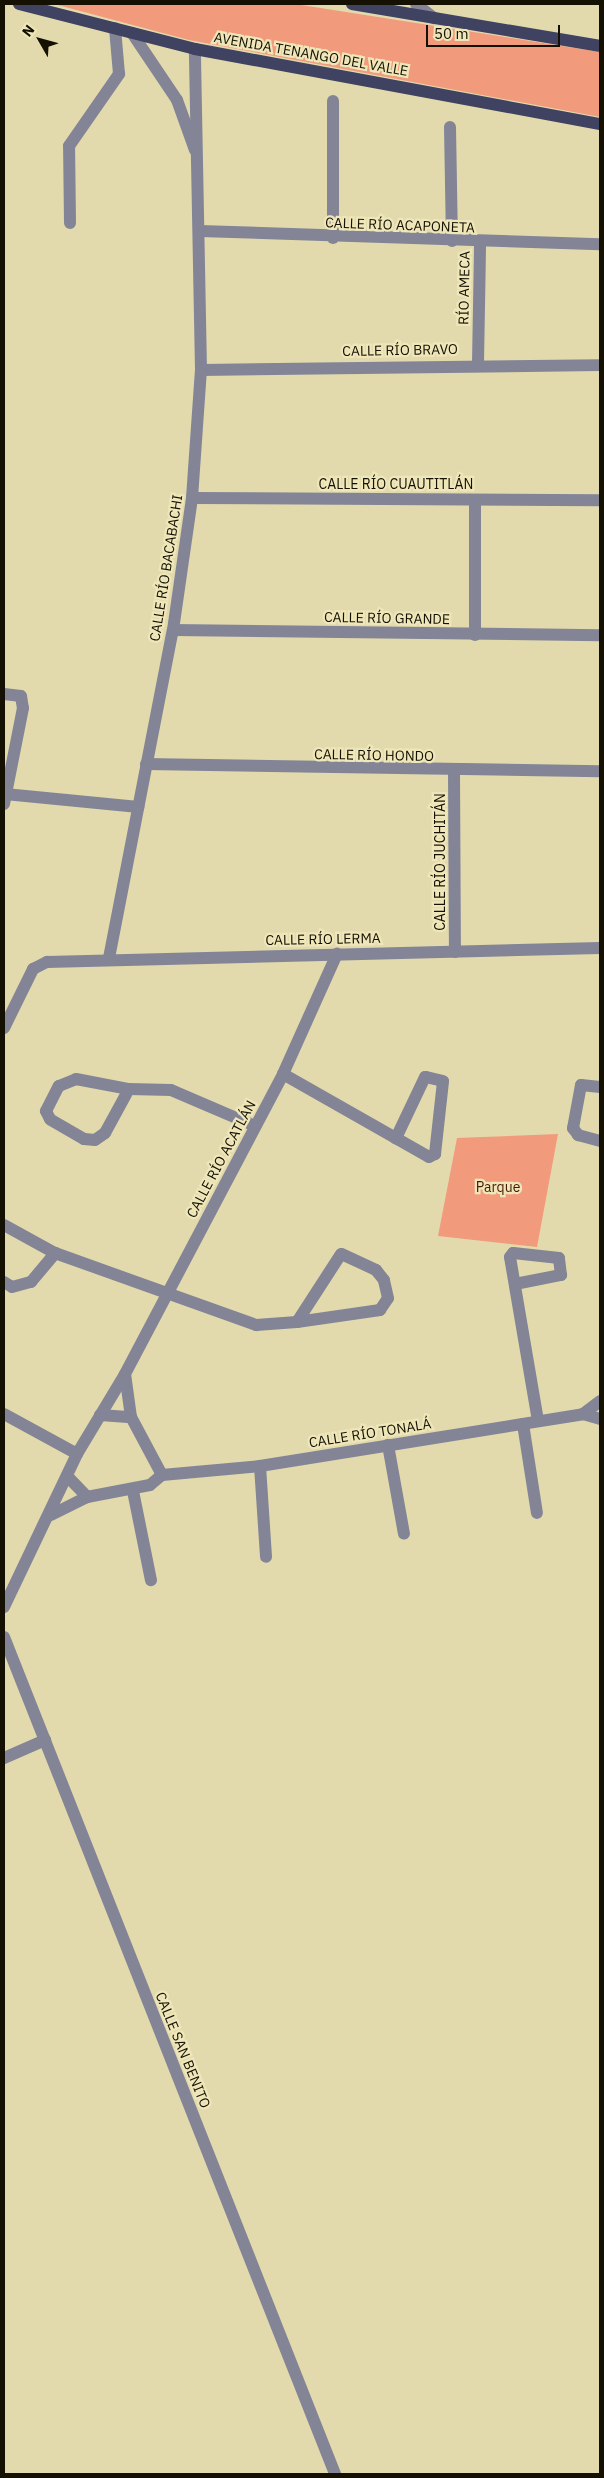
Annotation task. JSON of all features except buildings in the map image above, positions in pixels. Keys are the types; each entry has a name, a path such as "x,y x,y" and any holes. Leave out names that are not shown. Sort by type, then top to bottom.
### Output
{"main road":[{"name":"AVENIDA TENANGO DEL VALLE","path":"19,4 195,49 600,124"},
{"path":"352,4 600,46"}],"street":[{"path":"416,4 434,18"},
{"path":"70,223 69,146 119,74 115,28"},
{"name":"CALLE RÍO BACABACHI","path":"132,33 177,100 200,176"},
{"name":"CALLE RÍO BACABACHI","path":"109,958 173,630 192,498 201,370 200,176 195,49"},
{"path":"333,101 333,238"},
{"path":"450,127 452,240"},
{"name":"CALLE RÍO ACAPONETA","path":"200,232 333,238 452,240 480,243 600,244"},
{"name":"RÍO AMECA","path":"478,363 480,243"},
{"name":"CALLE RÍO BRAVO","path":"201,370 478,363 600,366"},
{"name":"CALLE RÍO CUAUTITLÁN","path":"192,498 600,500"},
{"path":"475,500 475,635"},
{"name":"CALLE RÍO GRANDE","path":"173,630 600,635"},
{"path":"4,694 21,696 23,708 4,799 138,807"},
{"name":"CALLE RÍO HONDO","path":"146,764 454,772 600,771"},
{"name":"CALLE RÍO JUCHITÁN","path":"454,772 455,952"},
{"name":"CALLE RÍO LERMA","path":"4,1028 33,969 46,962 109,958 600,948"},
{"name":"CALLE RÍO ACATLÁN","path":"4,1607 50,1515 77,1454 125,1374 283,1074 337,954"},
{"path":"283,1074 396,1138 433,1157 444,1081 425,1077 396,1138"},
{"path":"129,1089 104,1133 95,1140 84,1139 58,1124 46,1111 46,1103 66,1081 129,1089 171,1090 255,1126"},
{"path":"600,1087 587,1084 579,1090 574,1132 600,1141"},
{"path":"4,1226 55,1253 168,1292 233,1320 256,1325 297,1322 380,1310 388,1298 384,1280 376,1270 341,1254 297,1322"},
{"path":"4,1282 12,1287 31,1282 55,1253"},
{"path":"515,1284 538,1421"},
{"path":"50,1515 87,1497 133,1490 150,1485 162,1475 131,1417 125,1374"},
{"name":"CALLE RÍO TONALÁ","path":"583,1414 600,1401"},
{"path":"4,1414 77,1454"},
{"name":"CALLE RÍO TONALÁ","path":"162,1475 260,1466 583,1414 600,1418"},
{"path":"100,1415 131,1417"},
{"path":"522,1424 537,1513"},
{"path":"388,1445 404,1534"},
{"path":"260,1466 266,1557"},
{"path":"68,1476 87,1497"},
{"path":"133,1490 151,1580"},
{"name":"CALLE SAN BENITO","path":"4,1637 335,2474"},
{"path":"4,1758 45,1740"}],"green space":[{"path":"54,4 295,4 600,52 600,117 189,40"},
{"name":"Parque","path":"558,1134 537,1247 438,1236 457,1138"}]}
